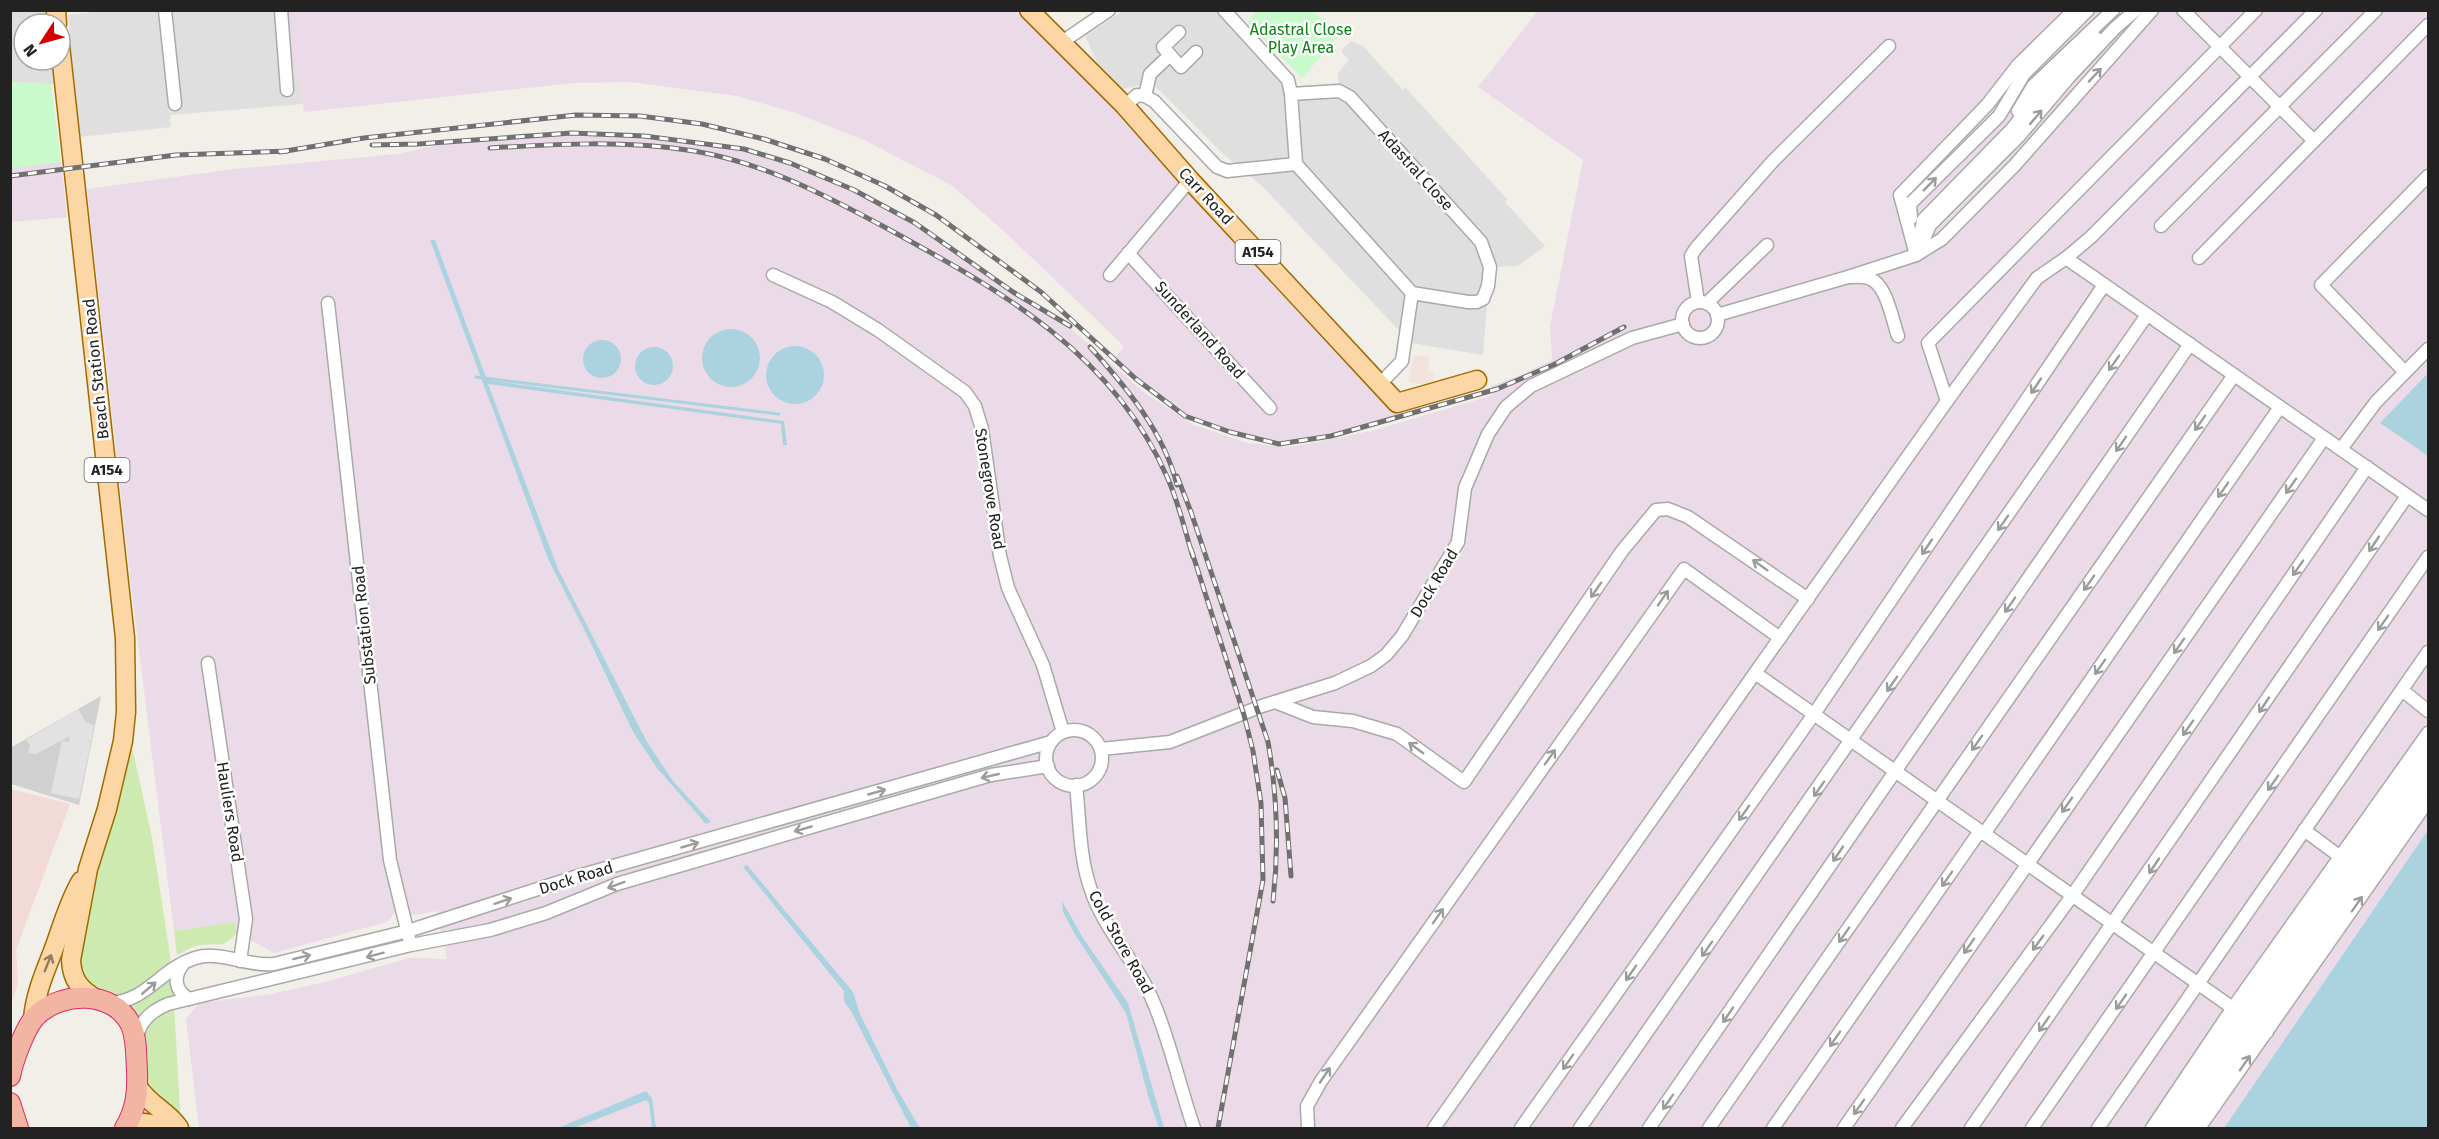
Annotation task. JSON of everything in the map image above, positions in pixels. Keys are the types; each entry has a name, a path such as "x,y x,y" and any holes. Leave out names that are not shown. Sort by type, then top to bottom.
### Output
{"highway":[{"path":"10,1076 15,1051 33,1019 44,1009 59,1001 80,997 103,1002 127,1020 136,1044 138,1087 135,1107 125,1128"},
{"path":"10,1103 18,1128"}],"main road":[{"name":"Carr Road","path":"1029,10 1125,106 1190,180 1397,403 1477,380"},
{"name":"Beach Station Road","path":"63,72 125,638 126,712 123,741 107,809 88,869 74,937 71,967 72,975 81,988 103,1002"},
{"name":"Beach Station Road","path":"33,1019 34,1000 71,897 88,869"},
{"path":"138,1087 146,1099 170,1117 179,1128"},
{"path":"125,1128 138,1122 153,1124 161,1128"}],"street":[{"path":"165,10 175,104"},
{"path":"281,10 287,90"},
{"path":"1062,42 1109,10"},
{"path":"1224,10 1288,80 1292,94 1296,164 1412,293 1402,361 1380,384"},
{"path":"1916,255 1900,195 1987,105 2019,65 2074,10"},
{"path":"1916,255 1910,204 1999,116 2024,74 2088,10"},
{"path":"1916,255 1919,214 2008,126 2033,86 2113,10"},
{"path":"1916,255 1923,220 2012,129 2042,91 2126,10"},
{"path":"1916,255 1930,225 2019,136 2069,77 2115,28 2136,10"},
{"path":"1717,315 1916,255 1942,239 2014,165 2152,10"},
{"path":"2183,10 2314,141"},
{"path":"1947,401 1928,342 2256,10"},
{"path":"1434,1128 1947,401 2037,278 2091,237 2316,10"},
{"path":"2161,226 2376,10"},
{"path":"2199,258 2428,25"},
{"path":"1179,32 1163,47 1181,66 1196,52"},
{"path":"1702,303 1691,256 1696,248 1773,160 1889,46"},
{"path":"1145,96 1150,74 1170,55"},
{"name":"Adastral Close","path":"1292,94 1339,91 1350,97 1481,242 1490,267 1488,286 1483,299 1468,302 1412,293"},
{"path":"1125,106 1137,95 1154,101 1216,167 1227,171 1296,164"},
{"path":"2405,372 2321,285 2428,176"},
{"path":"1110,275 1190,180"},
{"path":"1702,303 1712,307 1718,321 1713,332 1702,338 1690,335 1683,324 1683,312 1687,307 1702,303 1767,245"},
{"name":"Sunderland Road","path":"1128,253 1270,408"},
{"path":"2066,258 2428,510"},
{"name":"Stonegrove Road","path":"773,275 832,302 878,330 964,392 975,406 982,429 1000,556 1008,588 1043,665 1063,732"},
{"path":"1848,277 1869,278 1878,284 1898,336"},
{"path":"1521,1128 1814,714 2104,285"},
{"name":"Substation Road","path":"328,303 390,860 411,945"},
{"path":"1581,1128 2148,315"},
{"name":"Dock Road","path":"1101,749 1170,742 1275,702 1335,683 1371,666 1386,655 1402,636 1458,542 1465,488 1488,434 1506,407 1531,386 1602,352 1632,338 1683,324"},
{"path":"1649,1128 2190,344"},
{"path":"2341,449 2376,402 2428,349"},
{"path":"1709,1128 2234,375"},
{"path":"1773,1128 2280,407"},
{"path":"1844,1128 2324,438"},
{"path":"1902,1128 2072,896 2367,468"},
{"path":"1971,1128 2408,496"},
{"path":"1275,702 1313,717 1353,721 1397,734 1464,782 1622,551 1656,510 1668,509 1688,517 1808,599"},
{"path":"2032,1128 2155,954 2428,557"},
{"path":"1308,1128 1307,1106 1321,1081 1684,569 1780,638"},
{"path":"2098,1128 2428,652"},
{"name":"Hauliers Road","path":"208,663 246,919 243,961 250,971 250,977 241,987"},
{"path":"1755,673 2249,1021"},
{"path":"2402,690 2428,711"},
{"path":"1072,730 1085,732 1093,737 1101,749 1100,768 1092,779 1076,785 1058,780 1048,765 1046,756 1051,742 1063,732 1072,730"},
{"path":"2356,869 2428,733"},
{"name":"Dock Road","path":"103,1002 125,1002 139,996 167,972 197,957 210,956 263,966 408,931 578,876 1051,742"},
{"path":"2164,1128 2249,1021 2356,869 2428,750"},
{"name":"Dock Road","path":"136,1044 138,1032 151,1014 168,1004 411,945 490,930 546,913 617,884 819,824 991,775 1048,765"},
{"path":"2175,1128 2428,767"},
{"path":"2187,1128 2249,1021 2356,869 2428,783"},
{"name":"Cold Store Road","path":"1076,785 1083,858 1091,890 1105,920 1144,981 1156,1007 1194,1128"},
{"path":"2356,869 2428,801"},
{"path":"2304,830 2356,869"},
{"path":"185,962 178,971 176,983 179,993 189,999"},
{"path":"2152,1128 2249,1021"},
{"path":"2199,1128 2249,1021"}],"shaded area":[{"path":"110,10 284,11 292,65 295,77 300,81 303,104 170,115 171,127 80,137 72,56 72,15"},
{"path":"10,11 56,11 12,12 12,72 62,72 65,85 11,82"},
{"path":"284,11 1015,11 1054,42 1406,414 1332,436 1279,444 1230,432 1185,416 1114,359 1124,346 1006,233 951,185 864,140 795,113 737,96 630,82 574,83 304,112 300,82 295,77 292,65"},
{"path":"1123,11 1224,11 1291,94 1339,91 1338,73 1349,60 1341,51 1351,41 1363,46 1403,90 1406,88 1507,199 1505,202 1545,246 1518,266 1490,267 1483,355 1411,343 1262,186 1224,155 1152,83 1122,89 1098,64 1085,36"},
{"path":"1538,11 2428,11 2428,373 2380,423 2428,456 2428,830 2224,1128 199,1128 186,1019 199,1003 271,994 325,982 409,958 447,959 436,911 410,916 396,911 387,922 274,953 237,933 235,922 174,931 130,578 87,189 234,169 398,154 433,146 480,140 572,133 644,136 744,149 791,163 854,190 915,223 1013,292 1061,320 1145,393 1194,425 1248,443 1287,447 1375,430 1493,395 1491,386 1552,360 1550,326 1583,160 1478,87"},
{"path":"61,162 67,217 11,222 10,168"},
{"path":"1413,355 1430,357 1428,371 1435,372 1433,386 1409,382"},
{"path":"101,696 79,805 11,784 10,748"},
{"path":"78,709 86,722 94,725 91,741 83,740 91,742 79,799 51,793 62,741 69,742 70,736 36,754 28,753 30,745 26,740"},
{"path":"11,789 70,804 16,950 18,984 11,1003"}],"green space":[{"name":"Adastral Close Play Area","path":"1257,11 1313,11 1339,36 1302,78 1247,22"},
{"path":"10,82 51,84 61,162 11,168"},
{"path":"122,745 133,751 152,838 172,969 181,1128 151,1104 132,1027 98,1000 71,960"},
{"path":"235,922 237,933 228,941 198,946 177,955 174,931"}],"water":[{"path":"430,240 435,240 487,380 784,421 787,445 783,445 781,424 488,384 558,569 647,742 673,781 711,822 706,824 657,768 633,732 549,561"},
{"path":"725,329 737,329 752,337 760,352 760,364 752,379 737,387 725,387 710,379 702,364 702,352 710,337"},
{"path":"602,340 616,345 621,359 616,373 602,378 588,373 583,359 588,345"},
{"path":"789,346 801,346 816,354 824,369 824,381 816,396 801,404 789,404 774,396 766,381 766,369 774,354"},
{"path":"654,347 668,352 673,366 668,380 654,385 640,380 635,366 640,352"},
{"path":"2428,373 2428,456 2380,423"},
{"path":"2428,830 2428,1128 2224,1128"},
{"path":"747,865 853,992 860,1014 898,1091 920,1128 911,1128 845,1003 844,991 743,867"},
{"path":"1062,901 1083,938 1128,1003 1164,1128 1159,1128 1149,1099 1126,1013 1073,931 1063,912"},
{"path":"646,1091 652,1098 656,1128 652,1128 649,1103 646,1100 574,1128 558,1128"}],"waterway":[{"path":"476,377 779,414"}],"railway":[{"path":"280,152 364,138 576,115 640,116 702,124 764,139 825,159 885,186 936,215 1041,292 1136,379 1185,416 1230,432 1279,444 1331,436 1497,389 1555,364 1624,327"},
{"path":"372,145 572,133 644,136 744,149 790,163 854,190 915,223 1013,292 1070,326"},
{"path":"490,148 618,144 669,148 720,156 771,172 819,193 974,277 1051,331 1086,362 1118,396 1145,435 1168,479 1193,557"},
{"path":"10,176 176,155 288,151"},
{"path":"1090,347 1142,411 1163,447 1177,485"},
{"path":"1177,476 1268,742 1276,822 1273,901"},
{"path":"1191,549 1244,715 1253,751 1261,803 1263,880 1218,1128"},
{"path":"1277,770 1285,798 1291,876"}]}
